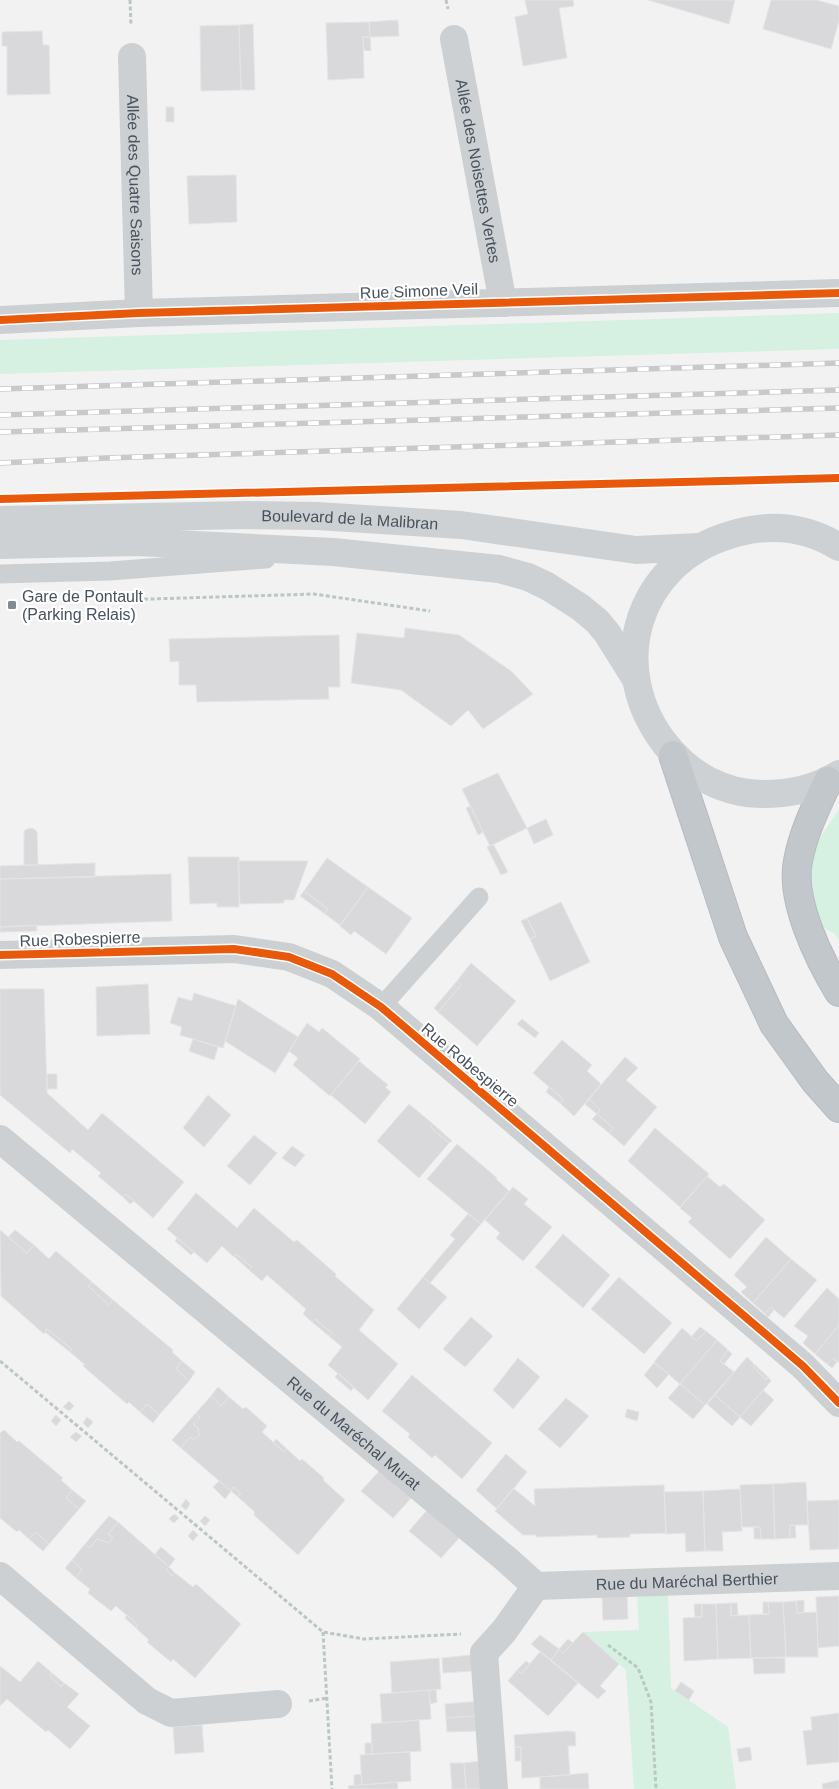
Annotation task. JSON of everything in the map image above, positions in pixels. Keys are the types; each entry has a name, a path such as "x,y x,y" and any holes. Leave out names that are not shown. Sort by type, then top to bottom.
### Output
{"highway":[{"path":"673,754 733,937 774,1024 815,1081 839,1108"},
{"path":"833,778 804,840 798,862 797,883 808,927 818,952 839,992"}],"main road":[{"name":"Boulevard de la Malibran","path":"0,520 166,516 317,516 461,524 636,550 699,548"},
{"path":"833,778 805,790 782,794 754,794 733,790 707,781 689,770 673,754 648,719 634,676 634,654 636,634 649,599 661,580 676,564 718,538 767,528 794,530 824,538 839,547"},
{"name":"Boulevard de la Malibran","path":"0,544 137,542 333,552 499,569 528,577 548,586 580,607 597,621 634,676"}],"street":[{"name":"Allée des Noisettes Vertes","path":"454,39 503,303"},
{"name":"Allée des Quatre Saisons","path":"132,57 139,313"},
{"name":"Rue Simone Veil","path":"0,320 139,313 839,293"},
{"name":"Rue Robespierre","path":"0,955 234,949 289,957 332,974 381,1007 803,1366 839,1403"},
{"name":"Rue du Maréchal Murat","path":"0,1138 491,1546 536,1586"},
{"path":"0,1576 147,1701 171,1712 278,1704"},
{"name":"Rue du Maréchal Berthier","path":"536,1586 839,1576"},
{"path":"494,1789 484,1653 504,1631 536,1586"}],"lane":[{"path":"0,574 110,571 249,561 333,552"},
{"path":"381,1007 479,897"}],"path":[{"path":"111,600 314,594 430,611"},
{"path":"0,1361 323,1632 364,1639 504,1631"},
{"path":"323,1632 332,1789"},
{"path":"608,1645 638,1668 651,1702 656,1789"}],"green space":[{"path":"839,313 839,349 0,374 0,340"},
{"path":"839,809 839,940 835,934 826,929 817,919 812,907 809,872 818,841"},
{"path":"668,1594 671,1688 728,1727 736,1789 634,1789 626,1670 583,1632 639,1630 637,1595"}],"building":[{"path":"525,0 573,0 574,6 559,8 567,58 523,66 515,17 528,14"},
{"path":"648,0 735,0 729,24"},
{"path":"771,0 816,0 839,6 839,21 831,49 763,29"},
{"path":"398,20 399,36 370,37 369,22"},
{"path":"369,22 370,37 363,37 364,78 328,80 326,23"},
{"path":"253,24 255,90 241,90 239,25"},
{"path":"239,25 241,90 201,91 200,26"},
{"path":"42,31 43,45 49,45 50,94 7,95 7,46 2,46 2,32"},
{"path":"363,37 370,37 371,51 364,50"},
{"path":"166,107 174,107 174,122 166,122"},
{"path":"236,175 237,222 189,224 187,176"},
{"path":"405,628 459,635 511,671 533,694 483,729 468,710 451,726 401,690 351,683 357,633 404,638"},
{"path":"339,635 340,687 328,687 329,699 197,702 196,685 179,685 179,661 170,662 169,639"},
{"path":"498,773 527,828 490,846 462,789"},
{"path":"471,806 483,832 478,835 466,808"},
{"path":"546,819 553,835 534,844 527,828"},
{"path":"30,828 37,832 38,865 24,865 24,834 25,830"},
{"path":"493,844 508,872 501,875 487,847"},
{"path":"188,857 239,857 239,907 217,907 217,903 190,904"},
{"path":"327,858 368,887 340,925 325,914 328,909 304,891"},
{"path":"238,861 308,861 294,900 284,900 284,903 240,904"},
{"path":"95,863 95,877 0,879 0,866"},
{"path":"171,874 172,921 0,927 0,879"},
{"path":"368,887 412,918 386,954 354,931 351,935 340,926"},
{"path":"304,891 328,909 325,914 300,896"},
{"path":"561,902 590,962 550,981 530,939 536,936 527,918"},
{"path":"527,918 536,936 530,939 521,921"},
{"path":"36,925 37,931 0,932 0,927"},
{"path":"471,963 516,1001 477,1046 438,1012 461,985 457,981"},
{"path":"457,981 461,985 438,1012 434,1008"},
{"path":"148,984 150,1034 97,1036 96,987"},
{"path":"0,989 44,989 47,1093 88,1130 102,1113 184,1182 153,1218 126,1194 123,1197 98,1176 101,1173 72,1149 70,1153 0,1095"},
{"path":"194,993 236,1006 223,1048 180,1035 182,1027 170,1023 178,997 192,1001"},
{"path":"238,999 298,1037 275,1073 225,1041"},
{"path":"522,1019 539,1033 535,1038 517,1024"},
{"path":"307,1023 319,1032 322,1028 360,1059 330,1096 293,1065 298,1058 289,1051"},
{"path":"193,1039 218,1047 214,1060 189,1051"},
{"path":"562,1040 592,1065 587,1071 601,1084 574,1116 560,1103 563,1099 533,1073"},
{"path":"625,1057 638,1068 626,1080 657,1107 624,1146 609,1133 613,1128 597,1114 600,1110 589,1099"},
{"path":"359,1061 388,1085 385,1087 391,1092 365,1124 331,1095"},
{"path":"47,1074 57,1074 57,1089 47,1089"},
{"path":"549,1087 563,1099 560,1103 546,1092"},
{"path":"208,1095 231,1115 204,1147 183,1128"},
{"path":"589,1099 600,1110 597,1114 585,1104"},
{"path":"409,1104 433,1124 430,1127 449,1143 419,1178 377,1141"},
{"path":"597,1114 613,1128 609,1133 592,1119"},
{"path":"433,1124 452,1141 449,1143 430,1127"},
{"path":"655,1128 709,1174 680,1207 628,1161"},
{"path":"254,1135 277,1153 250,1185 227,1166"},
{"path":"457,1144 497,1178 509,1191 481,1224 427,1179"},
{"path":"292,1146 305,1155 295,1167 282,1158"},
{"path":"707,1176 720,1187 724,1184 765,1220 730,1259 688,1222 692,1218 680,1208"},
{"path":"513,1187 528,1199 524,1204 552,1227 523,1261 496,1238 500,1233 485,1220"},
{"path":"196,1193 237,1228 254,1208 294,1242 297,1240 374,1310 359,1330 398,1364 368,1400 328,1365 342,1347 329,1336 332,1333 315,1319 312,1322 303,1314 306,1309 267,1275 262,1281 249,1270 252,1267 236,1254 234,1257 222,1246 207,1263 167,1229"},
{"path":"126,1194 134,1201 130,1204 123,1197"},
{"path":"468,1214 481,1224 430,1283 423,1277 455,1239 450,1235"},
{"path":"0,1230 27,1253 34,1245 49,1259 56,1251 92,1282 88,1286 109,1305 113,1300 173,1350 172,1352 182,1361 176,1369 189,1381 159,1415 147,1404 140,1412 129,1402 127,1404 83,1366 85,1365 70,1352 72,1349 47,1329 44,1334 1,1296"},
{"path":"15,1230 34,1245 27,1253 8,1237"},
{"path":"563,1234 610,1275 583,1308 535,1267"},
{"path":"766,1237 791,1259 753,1303 741,1292 747,1287 734,1275"},
{"path":"177,1238 194,1252 191,1255 175,1241"},
{"path":"236,1254 252,1267 249,1270 234,1256"},
{"path":"791,1259 817,1280 784,1318 771,1307 765,1314 753,1303"},
{"path":"423,1277 447,1297 419,1329 397,1309"},
{"path":"619,1277 672,1323 644,1354 591,1309"},
{"path":"92,1282 113,1300 109,1305 88,1286"},
{"path":"827,1288 839,1299 839,1325 815,1354 803,1343 808,1336 794,1326"},
{"path":"771,1307 774,1310 768,1317 765,1314"},
{"path":"471,1317 493,1336 465,1367 443,1349"},
{"path":"315,1319 332,1333 329,1336 312,1322"},
{"path":"839,1325 839,1363 833,1358 827,1364 815,1354"},
{"path":"700,1327 706,1331 697,1341 691,1337"},
{"path":"682,1328 697,1341 706,1331 717,1340 680,1384 654,1362"},
{"path":"47,1329 72,1349 70,1352 45,1332"},
{"path":"717,1340 728,1350 720,1361 734,1372 705,1405 680,1384"},
{"path":"728,1350 732,1354 724,1364 720,1361"},
{"path":"747,1357 766,1380 768,1377 771,1381 740,1417 715,1395"},
{"path":"518,1358 540,1377 513,1409 493,1390"},
{"path":"833,1358 837,1362 832,1368 827,1364"},
{"path":"182,1361 195,1372 189,1381 176,1369"},
{"path":"654,1363 669,1374 657,1388 644,1375"},
{"path":"754,1364 768,1377 766,1380 753,1366"},
{"path":"338,1373 354,1387 351,1391 335,1377"},
{"path":"412,1375 492,1443 462,1479 435,1455 432,1458 408,1437 410,1434 382,1411"},
{"path":"680,1384 705,1405 693,1419 668,1398"},
{"path":"218,1387 229,1397 221,1406 211,1396"},
{"path":"763,1390 774,1400 751,1426 740,1417"},
{"path":"715,1395 740,1417 732,1426 707,1404"},
{"path":"211,1396 221,1406 229,1397 243,1409 246,1407 267,1426 262,1432 284,1452 287,1449 300,1461 302,1459 345,1500 298,1555 254,1515 255,1512 238,1497 241,1493 233,1487 231,1491 181,1448 190,1437 194,1440 199,1435 198,1428 193,1424 200,1417 196,1413"},
{"path":"566,1398 589,1416 560,1448 538,1429"},
{"path":"69,1401 74,1406 69,1411 63,1407"},
{"path":"147,1404 159,1415 153,1423 140,1412"},
{"path":"627,1409 639,1412 637,1421 625,1417"},
{"path":"196,1413 200,1417 193,1424 198,1428 199,1435 194,1440 190,1437 181,1448 172,1440"},
{"path":"56,1415 61,1420 56,1426 51,1421"},
{"path":"87,1417 93,1422 88,1428 83,1423"},
{"path":"4,1430 63,1478 61,1480 72,1490 66,1498 79,1509 49,1544 36,1532 29,1539 0,1518 0,1433"},
{"path":"76,1432 82,1436 76,1442 70,1437"},
{"path":"276,1439 287,1449 284,1452 273,1443"},
{"path":"506,1454 527,1472 497,1509 476,1490"},
{"path":"381,1469 413,1496 393,1518 361,1491"},
{"path":"219,1481 231,1491 225,1499 213,1487"},
{"path":"806,1482 808,1525 790,1525 790,1538 775,1539 773,1484"},
{"path":"773,1484 775,1539 761,1539 760,1527 742,1527 740,1485"},
{"path":"664,1485 666,1533 630,1534 630,1537 597,1538 597,1535 536,1537 536,1535 523,1535 495,1511 513,1488 535,1506 534,1489"},
{"path":"233,1487 241,1493 238,1497 231,1491"},
{"path":"740,1489 742,1531 722,1532 723,1551 705,1551 703,1491"},
{"path":"72,1490 86,1501 79,1509 66,1498"},
{"path":"703,1491 705,1551 686,1552 685,1533 666,1534 664,1492"},
{"path":"186,1499 190,1504 186,1510 181,1506"},
{"path":"839,1500 839,1549 810,1550 807,1501"},
{"path":"428,1509 460,1537 441,1558 409,1531"},
{"path":"174,1514 179,1518 174,1523 169,1519"},
{"path":"109,1516 118,1522 108,1534 113,1538 109,1543 97,1539 90,1548 85,1544"},
{"path":"205,1516 210,1520 205,1526 200,1521"},
{"path":"118,1522 169,1567 166,1570 172,1576 175,1573 193,1587 196,1584 241,1624 195,1678 173,1659 171,1662 147,1642 149,1640 136,1628 138,1625 116,1606 111,1611 88,1593 90,1589 76,1578 82,1569 72,1560 85,1544 90,1548 97,1539 109,1543 113,1538 108,1534"},
{"path":"790,1525 795,1525 796,1538 790,1538"},
{"path":"754,1527 760,1527 761,1539 754,1539"},
{"path":"193,1530 198,1535 193,1541 188,1536"},
{"path":"36,1532 49,1544 43,1551 29,1539"},
{"path":"161,1547 175,1559 169,1567 155,1554"},
{"path":"72,1560 82,1569 76,1578 65,1568"},
{"path":"169,1567 175,1573 172,1576 166,1570"},
{"path":"627,1596 628,1619 603,1620 602,1597"},
{"path":"839,1596 839,1646 818,1648 816,1597"},
{"path":"804,1600 804,1612 797,1613 796,1601"},
{"path":"796,1601 797,1613 817,1612 818,1657 786,1657 783,1602"},
{"path":"763,1602 768,1602 769,1614 763,1614"},
{"path":"768,1602 783,1602 786,1657 751,1658 749,1615 769,1614"},
{"path":"731,1603 731,1616 749,1615 751,1658 718,1659 716,1604"},
{"path":"731,1603 737,1603 738,1615 731,1616"},
{"path":"694,1604 702,1604 702,1617 695,1617"},
{"path":"702,1604 716,1604 718,1659 684,1661 683,1618 702,1617"},
{"path":"127,1615 138,1625 136,1628 125,1618"},
{"path":"583,1632 619,1664 600,1686 606,1691 598,1699 551,1660 559,1649 563,1653"},
{"path":"540,1635 559,1649 551,1660 531,1644"},
{"path":"568,1639 573,1643 563,1653 559,1649"},
{"path":"540,1652 578,1683 548,1716 508,1681 517,1670 521,1674"},
{"path":"471,1655 472,1671 443,1673 442,1658"},
{"path":"439,1658 441,1689 392,1693 390,1662"},
{"path":"753,1658 785,1658 785,1673 754,1674"},
{"path":"38,1661 52,1673 50,1676 61,1687 64,1683 79,1694 67,1707 90,1726 70,1749 48,1730 46,1732 7,1699 0,1706 0,1666 20,1682"},
{"path":"526,1661 530,1664 521,1674 517,1670"},
{"path":"52,1673 64,1683 61,1687 50,1676"},
{"path":"681,1682 694,1691 689,1700 675,1691"},
{"path":"436,1689 437,1702 430,1704 429,1690"},
{"path":"429,1690 431,1719 382,1723 380,1694"},
{"path":"475,1702 475,1716 446,1718 445,1704"},
{"path":"839,1713 839,1762 807,1765 803,1731 812,1730 811,1717"},
{"path":"475,1716 477,1731 447,1732 446,1718"},
{"path":"419,1720 421,1751 372,1754 371,1724"},
{"path":"202,1725 204,1752 175,1754 173,1727"},
{"path":"575,1732 576,1746 568,1746 570,1775 522,1778 521,1747 515,1747 514,1735"},
{"path":"365,1743 372,1743 372,1754 365,1754"},
{"path":"515,1747 521,1747 521,1761 515,1761"},
{"path":"750,1747 752,1760 739,1762 737,1749"},
{"path":"410,1752 411,1781 362,1785 360,1755"},
{"path":"480,1761 481,1789 466,1789 464,1763"},
{"path":"450,1763 464,1763 466,1789 452,1789"},
{"path":"588,1773 589,1789 540,1789 540,1777"},
{"path":"361,1774 362,1785 354,1786 354,1775"},
{"path":"839,1780 839,1789 823,1789 822,1784"},
{"path":"397,1782 398,1789 349,1789 348,1786"}],"railway":[{"path":"0,389 839,363"},
{"path":"0,415 839,390"},
{"path":"0,432 839,408"},
{"path":"0,463 839,435"}],"cycle path":[{"path":"0,320 139,313 839,293"},
{"path":"0,499 839,478"},
{"path":"0,955 234,949 289,957 332,974 381,1007 803,1366 839,1403"}],"place":[{"name":"Gare de Pontault (Parking Relais)","path":"12,605"}]}
